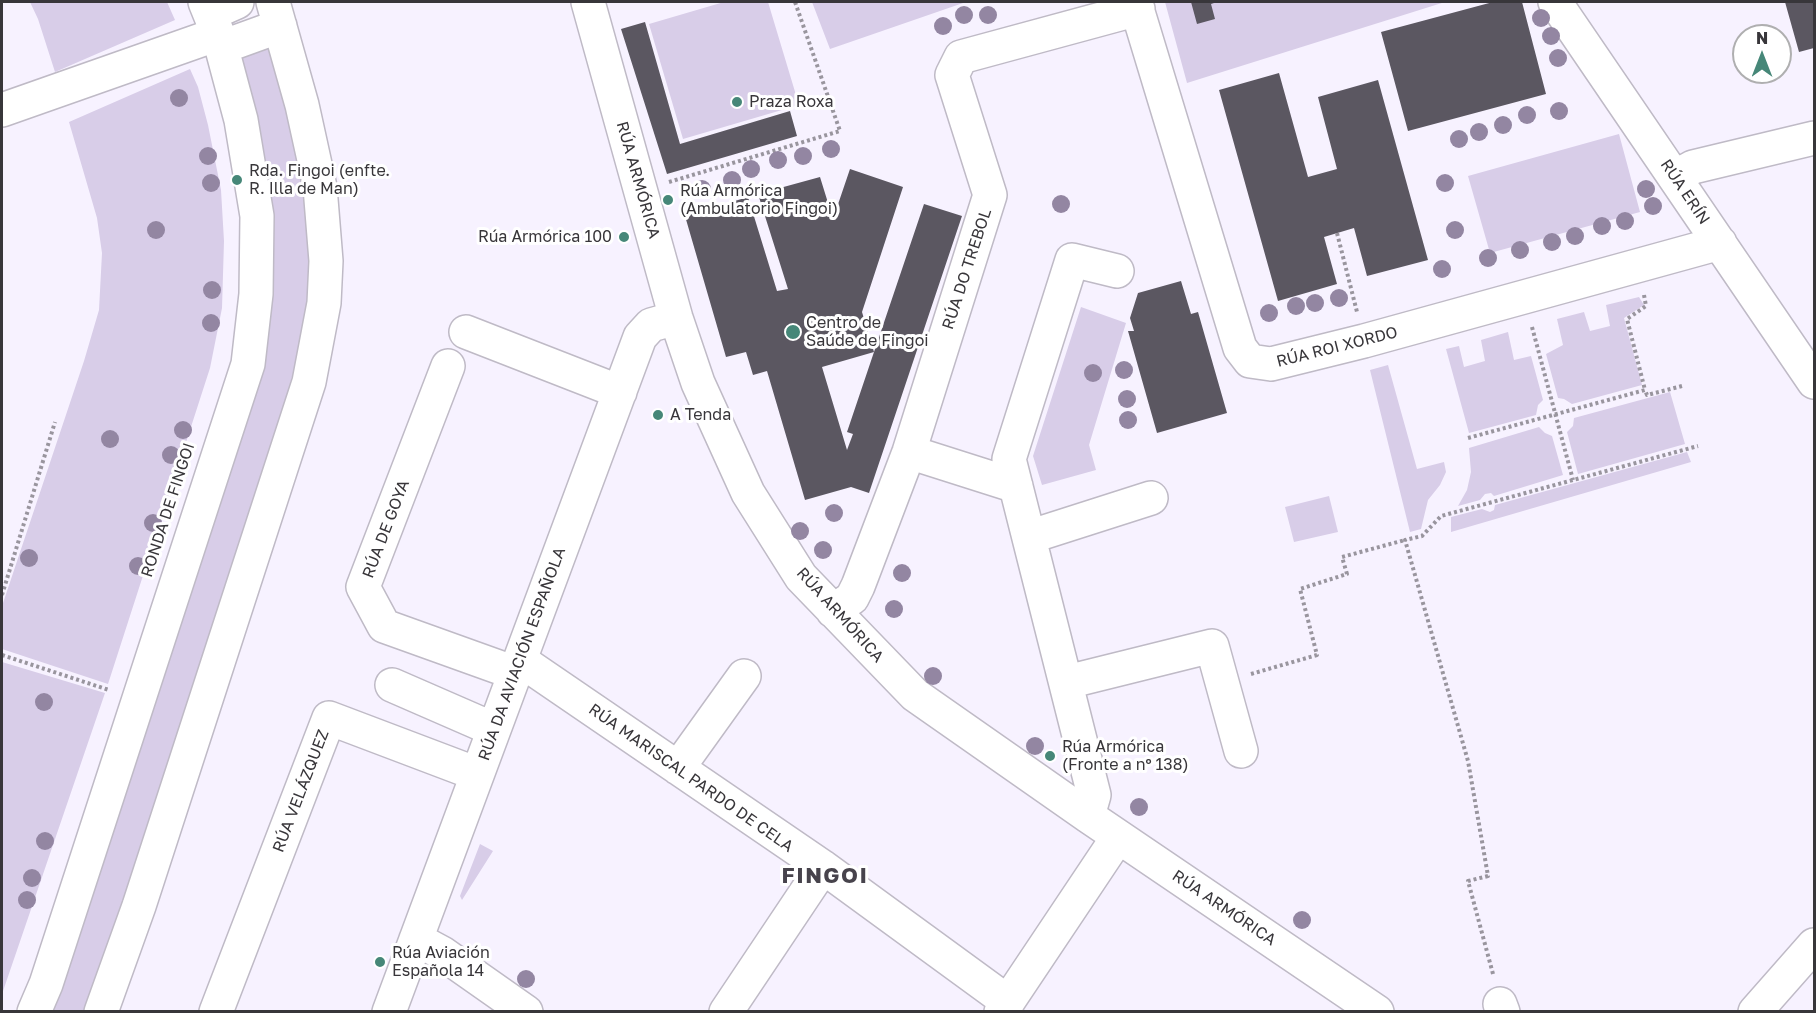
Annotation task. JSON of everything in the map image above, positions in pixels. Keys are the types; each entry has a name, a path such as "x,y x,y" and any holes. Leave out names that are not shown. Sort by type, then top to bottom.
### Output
{"street":[{"name":"RÚA ARMÓRICA","path":"588,2 676,318 698,383 748,493 801,577 915,695 1118,837 1337,1000 1377,1011"},
{"name":"RÚA ERÍN","path":"1555,2 1815,382"},
{"name":"RÚA DO TREBOL","path":"834,611 852,598 858,586 909,452 990,195 952,75 961,57 1136,5"},
{"name":"RÚA ROI XORDO","path":"1136,5 1240,348 1250,361 1271,364 1364,341 1720,243"},
{"path":"2,110 218,19 281,9 320,187 326,261 324,303 309,382 139,906 100,1011"},
{"name":"RONDA DE FINGOI","path":"34,1011 46,984 248,364 256,294 257,216 241,120 218,19"},
{"path":"1675,177 1693,167 1815,138"},
{"path":"1088,816 1094,795 1009,459 1072,260 1117,272"},
{"name":"RÚA DA AVIACIÓN ESPAÑOLA","path":"389,1011 640,338 651,325 676,318"},
{"path":"466,332 620,392"},
{"name":"RÚA DE GOYA","path":"448,366 363,587 384,626 518,667"},
{"path":"909,452 1016,486"},
{"path":"1029,537 1151,498"},
{"path":"1067,682 1212,646 1241,751"},
{"name":"RÚA MARISCAL PARDO DE CELA","path":"518,667 678,768 823,867 1004,1007"},
{"path":"678,768 744,676"},
{"path":"392,685 493,729"},
{"name":"RÚA VELÁZQUEZ","path":"216,1011 329,718 477,774"},
{"path":"1004,1007 1118,837"},
{"path":"726,1011 823,867"},
{"path":"416,939 442,953 526,1011"},
{"path":"1755,1011 1815,945"}],"path":[{"path":"666,183 840,130 795,2"},
{"path":"1337,233 1357,313"},
{"path":"1644,294 1646,306 1627,319 1647,395 1682,386"},
{"path":"1531,323 1573,480"},
{"path":"1468,438 1645,390"},
{"path":"2,595 55,422"},
{"path":"1221,682 1317,655 1299,589 1347,574 1342,557 1422,536 1441,516 1698,446"},
{"path":"1405,540 1468,761 1488,876 1468,881 1502,1008"},
{"path":"2,655 109,690 105,701"}],"shaded area":[{"path":"30,2 167,2 175,20 55,72 38,19"},
{"path":"724,2 768,2 799,105 683,139 649,24"},
{"path":"812,2 966,2 830,49"},
{"path":"1165,2 1445,2 1187,83"},
{"path":"269,48 300,155 309,223 309,288 301,344 274,443 113,942 86,1011 48,1012 253,393 242,57"},
{"path":"190,69 198,87 208,125 221,190 224,241 222,308 210,368 108,684 2,649 2,606 99,310 102,253 97,218 69,122"},
{"path":"1619,134 1640,212 1490,253 1468,176"},
{"path":"1639,297 1644,305 1624,318 1642,385 1572,404 1558,398 1546,354 1563,345 1557,319 1584,312 1590,331 1610,326 1606,305"},
{"path":"1081,307 1126,323 1089,445 1096,470 1042,485 1033,456"},
{"path":"1508,332 1514,360 1531,356 1543,400 1538,405 1536,415 1469,433 1446,349 1459,346 1464,367 1485,361 1481,340"},
{"path":"1388,365 1417,469 1444,462 1446,472 1440,485 1428,500 1421,529 1410,532 1370,370"},
{"path":"1670,392 1685,444 1578,474 1567,432 1573,426 1574,418"},
{"path":"1539,427 1552,436 1563,475 1494,496 1491,493 1485,494 1480,500 1458,506 1467,490 1471,472 1469,448"},
{"path":"1687,452 1691,462 1451,532 1451,517 1482,509 1490,512 1494,510 1495,505"},
{"path":"1329,496 1338,532 1294,542 1285,507"},
{"path":"2,662 105,693 2,994"},
{"path":"480,844 493,851 462,900 460,896"}],"building":[{"path":"1191,2 1217,2 1211,4 1215,19 1197,24"},
{"path":"1493,2 1522,2 1546,94 1408,131 1381,32"},
{"path":"1785,2 1814,2 1814,48 1799,52"},
{"path":"645,22 680,144 790,111 797,136 667,174 621,29"},
{"path":"1279,73 1308,177 1337,169 1318,97 1378,80 1428,260 1367,276 1354,228 1324,237 1337,284 1278,301 1219,90"},
{"name":"Centro de Saúde de Fingoi","path":"850,169 903,187 862,312 874,352 924,204 962,216 869,493 851,487 805,500 767,371 753,375 746,352 726,357 685,216 748,197 777,291 788,289 758,194 820,177 833,219","holes":["874,352 847,432 853,434 847,450 822,367"]},
{"path":"1181,281 1191,314 1198,312 1227,413 1157,433 1128,331 1134,331 1130,318 1138,293"}],"place":[{"name":"Praza Roxa","path":"737,102"},
{"name":"Rda. Fingoi (enfte. R. Illa de Man)","path":"237,180"},
{"name":"Rúa Armórica (Ambulatorio Fingoi)","path":"668,200"},
{"name":"Rúa Armórica 100","path":"624,237"},
{"name":"Centro de Saúde de Fingoi","path":"793,332"},
{"name":"A Tenda","path":"658,415"},
{"name":"Rúa Armórica (Fronte a nº 138)","path":"1050,756"},
{"name":"Rúa Aviación Española 14","path":"380,962"}],"district":[{"name":"FINGOI","path":"825,876"}]}
